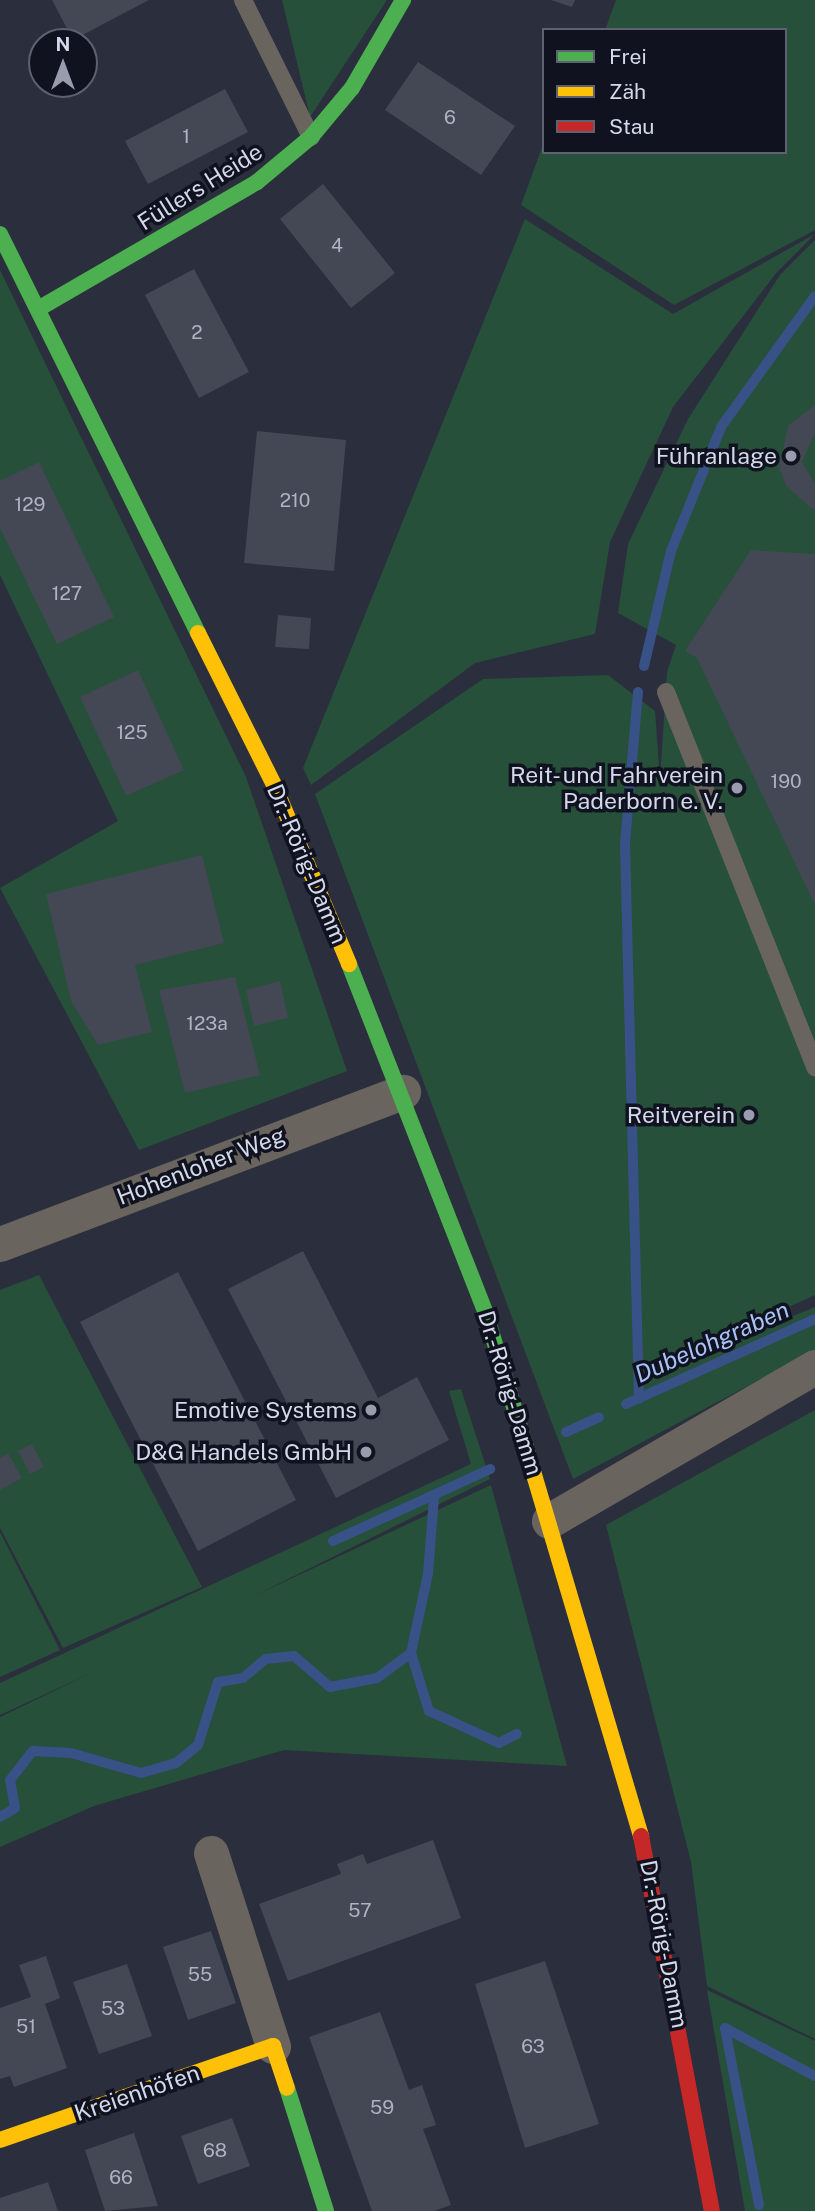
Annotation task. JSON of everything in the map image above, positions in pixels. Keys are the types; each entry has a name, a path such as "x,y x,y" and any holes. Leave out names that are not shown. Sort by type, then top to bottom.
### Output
{"street":[{"name":"Füllers Heide","path":"38,309 257,182 311,137 352,88 403,0"},
{"name":"Dr.-Rörig-Damm","path":"0,234 270,776 403,1092 486,1314 550,1521 653,1876 712,2211"},
{"name":"Hohenloher Weg","path":"0,1244 403,1092"},
{"path":"550,1521 815,1367"},
{"path":"211,1853 326,2211"},
{"name":"Kreienhöfen","path":"0,2140 273,2046"}],"lane":[{"path":"243,0 311,137"},
{"path":"666,692 815,1067"}],"green space":[{"path":"282,0 387,0 310,117"},
{"path":"616,0 815,0 815,230 674,305 521,205 542,147 542,154 787,154 787,28 606,28"},
{"path":"525,219 673,314 815,234 777,272 673,407 610,542 595,634 475,663 311,785 303,768"},
{"path":"815,240 815,1295 693,1350 694,1356 815,1307 815,1350 573,1479 315,794 483,679 608,675 655,711 660,779 667,672 676,645 618,613 628,544 688,419 780,275"},
{"path":"0,270 246,777 347,1071 139,1150 0,888 118,821 0,575"},
{"path":"39,1275 202,1587 63,1648 0,1528 0,1290"},
{"path":"461,1389 490,1479 252,1597 491,1485 567,1766 284,1750 94,1806 0,1847 0,1717 89,1674 0,1715 0,1683 471,1464 449,1391"},
{"path":"815,1410 815,2039 707,1986 691,1862 606,1525"},
{"path":"0,1532 60,1650 0,1677"},
{"path":"707,1990 815,2041 815,2211 745,2211"}],"building":[{"path":"52,0 149,0 96,28 67,28"},
{"path":"551,0 575,0 572,7"},
{"path":"418,62 515,126 481,175 385,110"},
{"path":"225,89 248,132 148,184 125,141"},
{"path":"323,184 395,273 351,308 280,219"},
{"path":"194,269 249,372 199,398 145,295"},
{"name":"Führanlage","path":"815,405 815,432 802,462 815,484 815,511 786,486 779,467 788,426"},
{"path":"257,431 346,440 334,571 244,563"},
{"path":"39,462 114,617 57,644 0,528 0,481"},
{"path":"751,550 815,554 815,905 697,658 685,651"},
{"path":"278,615 311,618 309,649 275,647"},
{"path":"138,670 184,770 126,796 80,697"},
{"path":"202,855 224,943 135,965 152,1032 98,1045 71,1001 46,894"},
{"path":"235,977 260,1075 185,1093 159,990"},
{"path":"280,981 288,1018 254,1026 246,990"},
{"path":"303,1251 378,1398 417,1377 449,1440 336,1498 228,1289"},
{"path":"178,1272 296,1500 198,1551 80,1322"},
{"path":"32,1444 44,1467 30,1474 18,1451"},
{"path":"8,1453 22,1478 0,1490 0,1458"},
{"path":"433,1840 461,1918 288,1981 259,1904 341,1874 337,1864 363,1854 367,1864"},
{"path":"211,1931 236,2003 188,2020 163,1947"},
{"path":"46,1956 60,1998 45,2004 67,2068 14,2087 10,2076 0,2079 0,2008 31,1997 19,1965"},
{"path":"545,1961 599,2124 525,2148 475,1984"},
{"path":"127,1964 152,2036 99,2054 73,1982"},
{"path":"380,2012 409,2090 422,2085 436,2125 423,2129 451,2205 434,2211 372,2211 309,2037"},
{"path":"232,2118 250,2166 198,2184 181,2136"},
{"path":"134,2133 158,2206 105,2211 85,2150"},
{"path":"48,2182 58,2211 0,2211 0,2198"}],"waterway":[{"path":"644,666 671,551 721,427 815,296"},
{"path":"638,692 625,844 639,1399"},
{"name":"Dubelohgraben","path":"626,1404 815,1319"},
{"name":"Dubelohgraben","path":"566,1432 599,1417"},
{"name":"Dubelohgraben","path":"333,1541 490,1469"},
{"name":"Dubelohgraben","path":"0,1817 15,1808 10,1780 33,1751 71,1753 141,1773 176,1763 198,1745 218,1682 243,1678 266,1659 294,1656 330,1687 377,1678 411,1653 428,1574 434,1498"},
{"path":"411,1653 429,1711 499,1743 517,1734"},
{"path":"759,2205 725,2028 815,2076"}],"traffic: fast":[{"path":"38,309 257,182 311,137 352,88 403,0"},
{"path":"0,234 198,633"},
{"path":"349,964 486,1314 527,1451"},
{"path":"287,2088 326,2211"}],"traffic: slow":[{"path":"198,633 275,787 349,964"},
{"path":"527,1451 641,1836"},
{"path":"0,2140 273,2046 287,2088"}],"traffic: jam":[{"path":"641,1836 712,2211"}],"place":[{"name":"Führanlage","path":"791,456"},
{"name":"Reit- und Fahrverein Paderborn e. V.","path":"737,788"},
{"name":"Reitverein","path":"749,1115"},
{"name":"Emotive Systems","path":"371,1410"},
{"name":"D&G Handels GmbH","path":"366,1452"}]}
